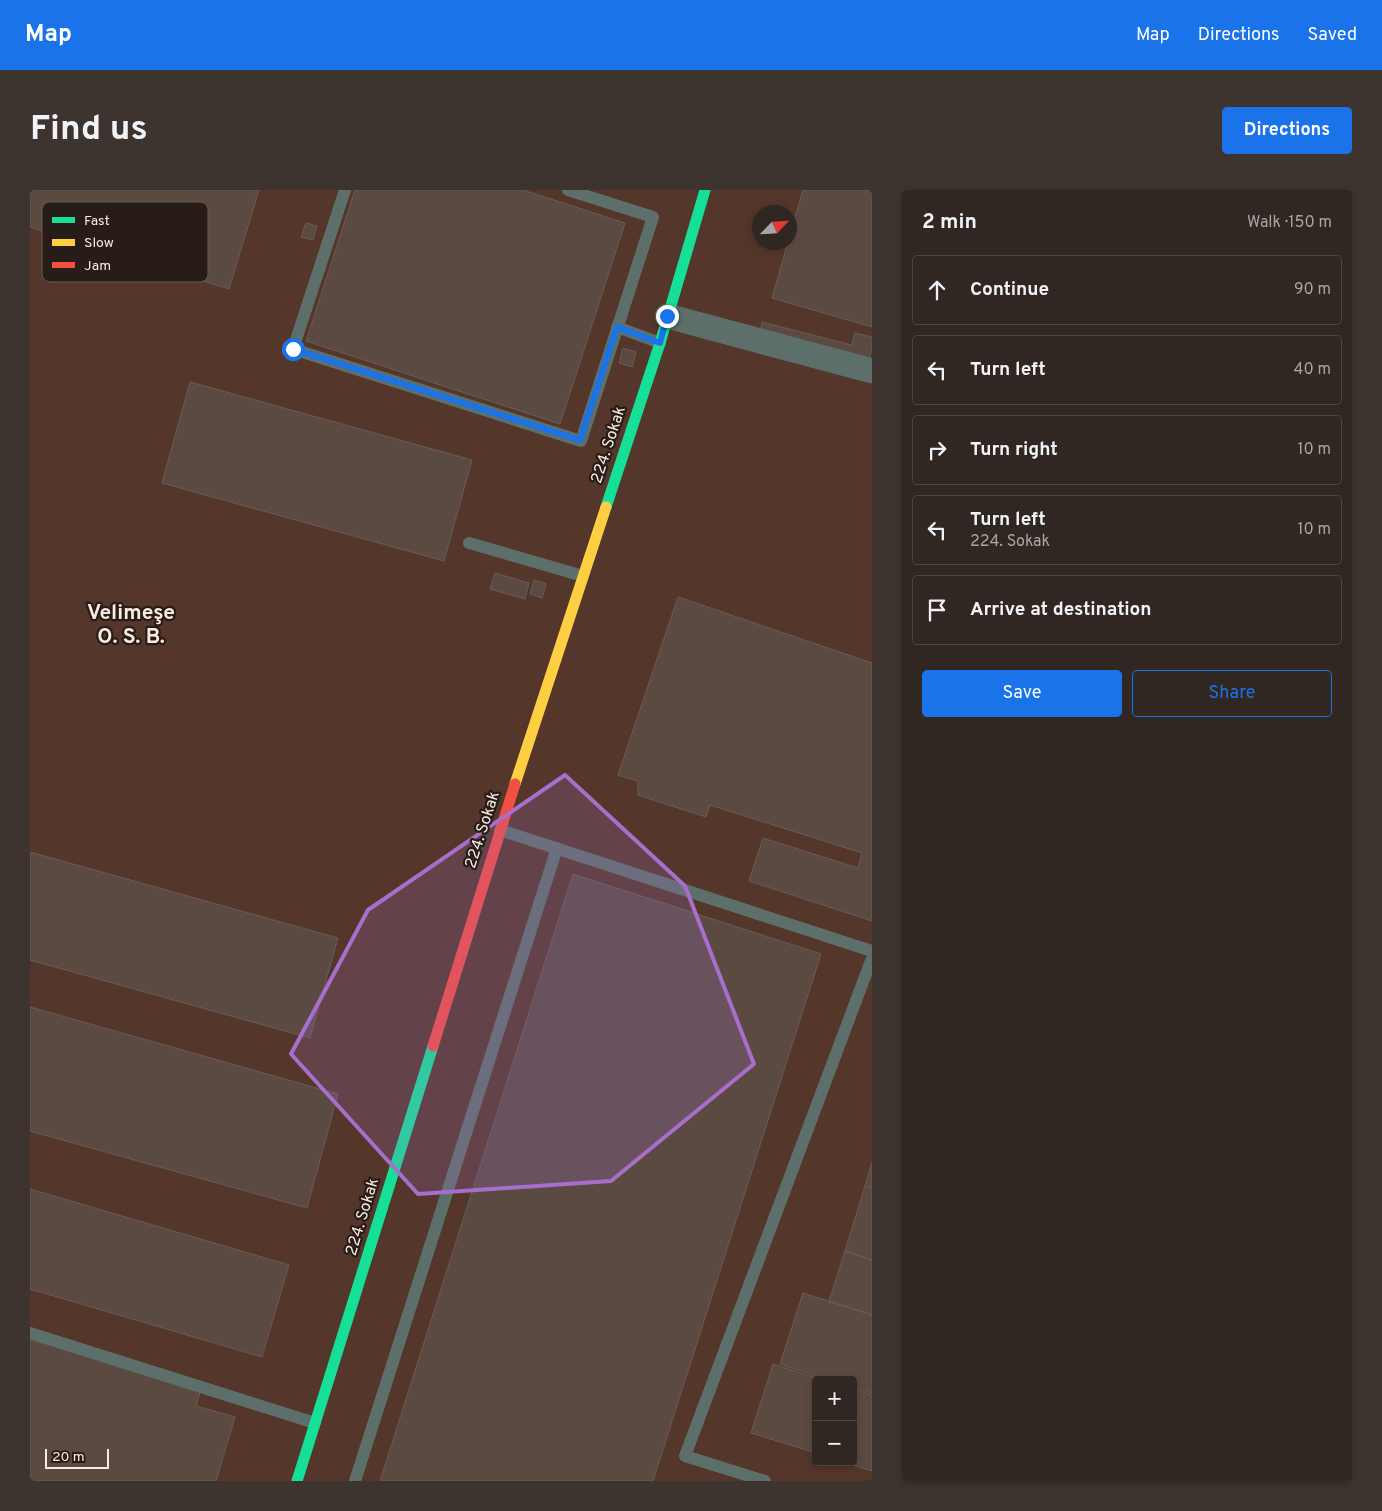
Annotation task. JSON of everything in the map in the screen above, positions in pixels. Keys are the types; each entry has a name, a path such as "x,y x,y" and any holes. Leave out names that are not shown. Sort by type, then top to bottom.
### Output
{"street":[{"name":"224. Sokak","path":"297,1481 500,830 660,343 703,194"},
{"path":"667,316 872,371"}],"lane":[{"path":"345,190 293,349 580,440 653,217 568,190"},
{"path":"689,190 703,194"},
{"path":"617,327 660,343"},
{"path":"470,543 583,576"},
{"path":"500,830 872,951"},
{"path":"355,1481 557,848"},
{"path":"765,1481 685,1456 872,958"},
{"path":"30,1333 316,1423"}],"highlighted area":[{"path":"565,775 685,886 754,1064 611,1181 418,1194 291,1054 368,910"}],"shaded area":[{"path":"30,190 872,190 872,1481 30,1481"}],"building":[{"path":"30,190 259,190 229,289 207,282 208,202 42,202 42,231 30,227"},
{"path":"355,190 523,190 625,223 560,424 306,341"},
{"path":"803,190 872,190 872,327 772,298 786,250 797,250 797,210"},
{"path":"306,223 317,226 313,240 301,237"},
{"path":"762,322 852,345 855,333 872,337 872,349 869,360 760,331"},
{"path":"623,348 636,352 632,367 619,363"},
{"path":"190,382 472,460 444,561 162,483"},
{"path":"495,573 529,583 525,599 490,589"},
{"path":"534,580 546,584 542,598 530,594"},
{"path":"678,597 872,663 872,921 749,881 763,838 858,868 862,853 710,805 706,817 638,795 638,781 618,775"},
{"path":"30,852 338,938 310,1038 30,960"},
{"path":"573,874 821,954 653,1481 380,1481"},
{"path":"30,1007 338,1094 307,1208 30,1131"},
{"path":"872,1162 872,1188 865,1186"},
{"path":"865,1186 872,1188 872,1260 845,1251"},
{"path":"30,1189 289,1265 262,1357 30,1289"},
{"path":"845,1251 872,1260 872,1315 829,1301"},
{"path":"803,1293 872,1315 872,1393 857,1388 857,1376 817,1376 780,1364"},
{"path":"30,1339 200,1392 196,1406 235,1417 216,1481 30,1481"},
{"path":"773,1364 812,1376 812,1452 751,1433"},
{"path":"857,1390 872,1395 872,1471 856,1466"}],"traffic: fast":[{"path":"606,507 660,343 705,190"},
{"path":"297,1481 433,1046"}],"traffic: slow":[{"path":"515,784 606,507"}],"traffic: jam":[{"path":"433,1046 515,784"}],"district":[{"name":"Velimeşe O. S. B.","path":"131,625"}],"route":[{"path":"293,349 580,440 617,327 660,343 667,316"}]}
